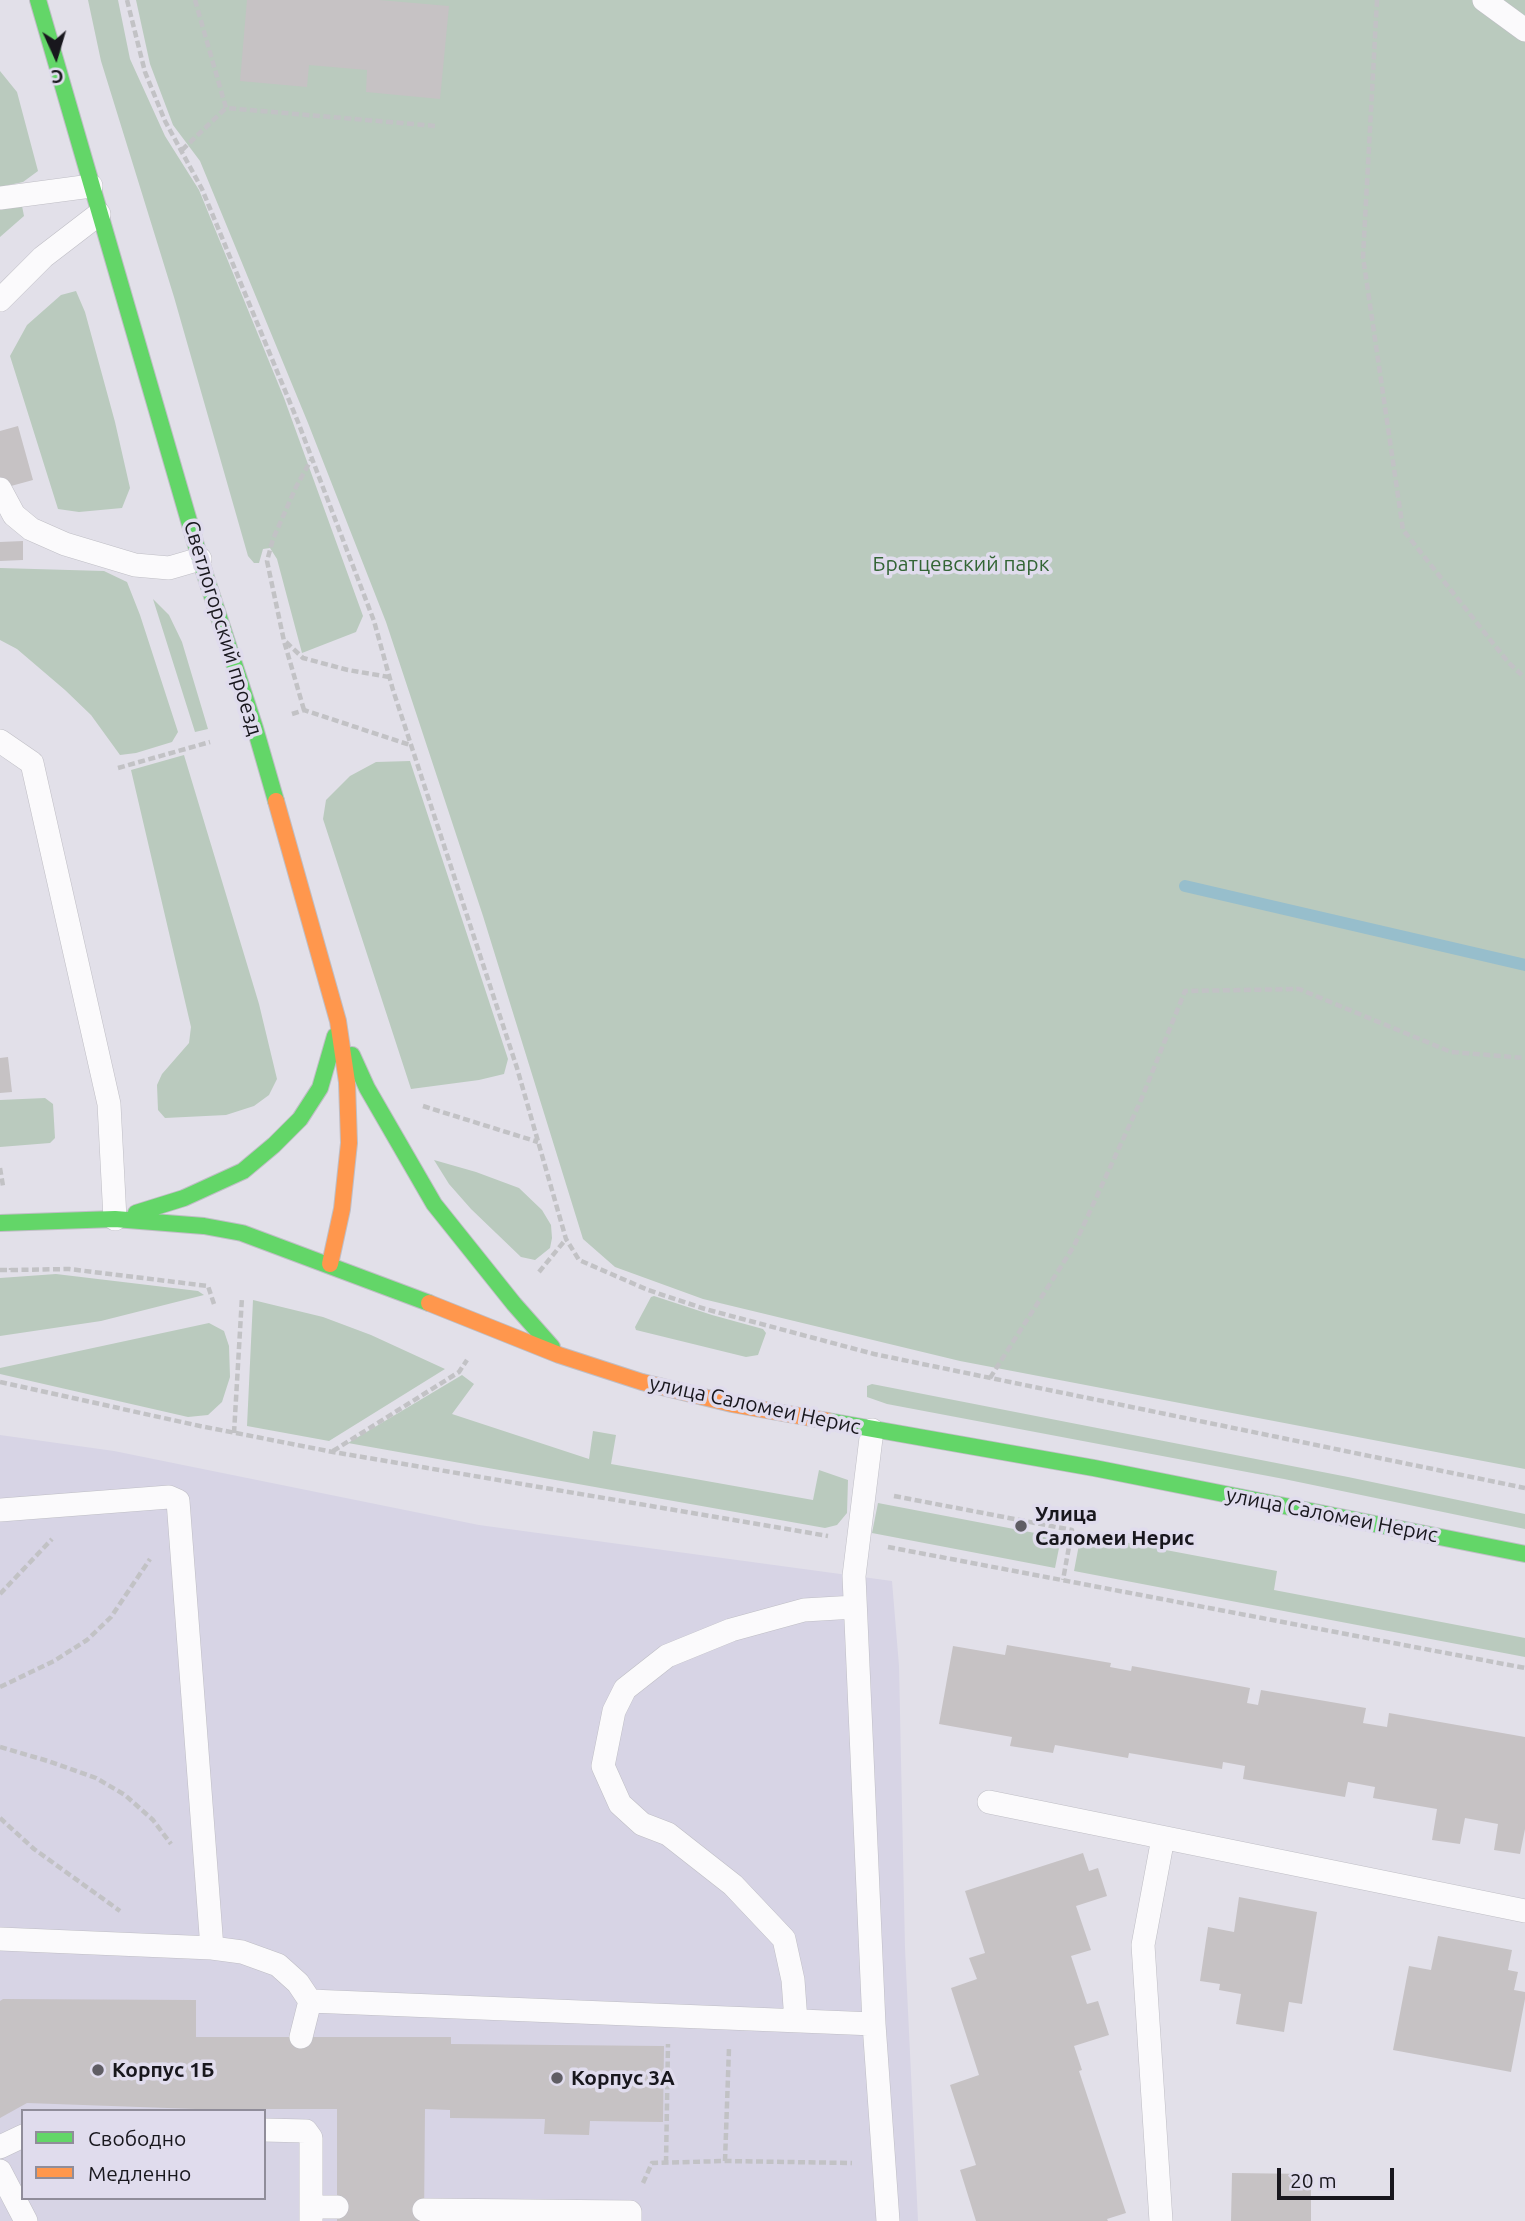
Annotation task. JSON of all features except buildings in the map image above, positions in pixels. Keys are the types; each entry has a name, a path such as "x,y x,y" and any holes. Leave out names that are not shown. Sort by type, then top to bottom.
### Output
{"main road":[{"name":"Светлогорский проезд","path":"38,0 201,559 255,728 338,1021 347,1082 349,1143 342,1209 330,1264"},
{"path":"115,1219 184,1198 243,1171 275,1145 300,1119 320,1088 338,1021"},
{"path":"338,1021 366,1088 434,1204 514,1304 559,1355"},
{"name":"улица Саломеи Нерис","path":"0,1223 115,1219 204,1226 242,1233 330,1264 559,1355 642,1382 733,1404 1094,1468 1525,1554"}],"lane":[{"path":"1484,0 1525,30"},
{"path":"0,198 91,186"},
{"path":"0,300 43,257 99,214"},
{"path":"0,489 14,515 31,530 65,544 135,565 169,568 201,559"},
{"path":"0,741 32,763 109,1104 115,1219"},
{"path":"872,1430 854,1576 874,2024 888,2221"},
{"path":"0,1510 169,1496 178,1501 212,1948"},
{"path":"796,2021 793,1980 784,1939 733,1885 668,1834 642,1824 620,1804 603,1766 614,1711 625,1689 667,1656 731,1630 804,1610 855,1607"},
{"path":"989,1802 1525,1910"},
{"path":"1161,2221 1143,1945 1163,1838"},
{"path":"0,1939 161,1945 242,1952 278,1965 298,1983 310,2001 301,2037"},
{"path":"310,2001 874,2024"},
{"path":"275,2123 306,2131 311,2138 311,2214 337,2207"},
{"path":"0,2147 21,2137"},
{"path":"0,2171 26,2221"},
{"path":"424,2210 630,2217"}],"path":[{"path":"127,0 145,72 165,121 213,214 374,621 411,746 517,1068 566,1239 579,1260 648,1290 705,1309 874,1354 1525,1488"},
{"path":"195,0 226,108"},
{"path":"1377,0 1363,257 1403,530 1508,662 1525,678"},
{"path":"182,150 226,108 436,126"},
{"path":"304,710 284,640 268,561 277,529 312,459"},
{"path":"284,640 303,658 389,677"},
{"path":"290,715 304,710 411,746"},
{"path":"118,768 210,743"},
{"path":"990,1378 1074,1246 1141,1100 1185,991 1299,989 1451,1052 1525,1058"},
{"path":"418,1105 539,1142"},
{"path":"11,1270 69,1269 208,1286 215,1307"},
{"path":"234,1433 242,1297"},
{"path":"0,1382 234,1433 858,1541 1525,1668"},
{"path":"882,1494 1072,1530 1063,1580"},
{"path":"0,1594 85,1502"},
{"path":"0,1686 54,1661 87,1640 111,1617 179,1513"},
{"path":"0,1747 48,1760 96,1778 125,1795 153,1820 174,1847"},
{"path":"0,1818 34,1849 104,1898 161,1945"},
{"path":"666,2163 669,2017"},
{"path":"725,2161 730,2019"},
{"path":"630,2217 652,2163 884,2163"}],"shaded area":[{"path":"0,1435 114,1451 479,1525 892,1581 899,1666 905,1948 918,2221 0,2221"}],"green space":[{"path":"88,0 118,0 130,59 165,136 199,190 284,398 363,616 356,632 302,653 277,559 270,548 263,549 259,563 254,563 248,556 174,297 101,61"},
{"name":"Братцевский парк","path":"136,0 1525,0 1525,1469 960,1361 703,1299 615,1267 583,1239 483,916 386,622 308,423 200,161 173,125 150,64"},
{"path":"0,71 17,92 38,171 23,182 0,187"},
{"path":"21,201 24,216 0,237 0,208"},
{"path":"76,291 85,312 130,488 122,508 79,512 58,509 10,356 27,325 61,295"},
{"path":"0,568 104,571 127,582 178,732 172,742 120,755 91,715 65,690 17,649 0,640"},
{"path":"153,599 169,615 182,642 208,729 195,732"},
{"path":"184,755 259,1004 277,1079 269,1095 254,1106 226,1115 165,1118 158,1110 157,1085 162,1074 189,1043 191,1027 131,770"},
{"path":"410,761 508,1059 504,1074 411,1089 323,819 326,800 350,776 376,762"},
{"path":"45,1098 53,1104 55,1138 50,1143 0,1147 0,1100"},
{"path":"434,1160 519,1188 542,1210 551,1225 550,1248 535,1260 521,1257 471,1209 449,1184"},
{"path":"56,1274 198,1291 204,1295 101,1321 0,1336 0,1278"},
{"path":"654,1296 763,1329 766,1333 758,1355 746,1357 636,1330 635,1327"},
{"path":"253,1300 323,1317 371,1335 445,1369 329,1441 247,1426"},
{"path":"209,1323 224,1331 229,1346 230,1377 222,1402 208,1415 188,1417 0,1374 0,1368"},
{"path":"462,1375 474,1384 452,1414 589,1459 593,1431 616,1435 611,1464 813,1500 819,1470 848,1480 847,1513 837,1525 825,1528 348,1443"},
{"path":"872,1384 1525,1514 1525,1529 1284,1479 887,1404 867,1397 867,1386"},
{"path":"878,1503 1061,1538 1055,1568 872,1533"},
{"path":"1081,1534 1277,1571 1274,1590 1525,1638 1525,1657 1074,1571"}],"waterway":[{"path":"1185,886 1525,965"}],"traffic: fast":[{"path":"38,0 200,559 276,801"},
{"path":"136,1213 184,1198 243,1171 274,1145 300,1119 320,1088 335,1036"},
{"path":"352,1055 367,1088 434,1204 552,1347"},
{"path":"0,1223 115,1219 204,1226 242,1233 429,1303"},
{"path":"828,1421 1094,1468 1525,1554"}],"traffic: slow":[{"path":"276,801 338,1021 347,1082 349,1143 342,1209 330,1264"},
{"path":"429,1303 559,1355 642,1382 732,1404 828,1421"}],"place":[{"name":"Улица Саломеи Нерис","path":"1021,1526"},
{"name":"Корпус 1Б","path":"98,2070"},
{"name":"Корпус 3А","path":"557,2078"}]}
